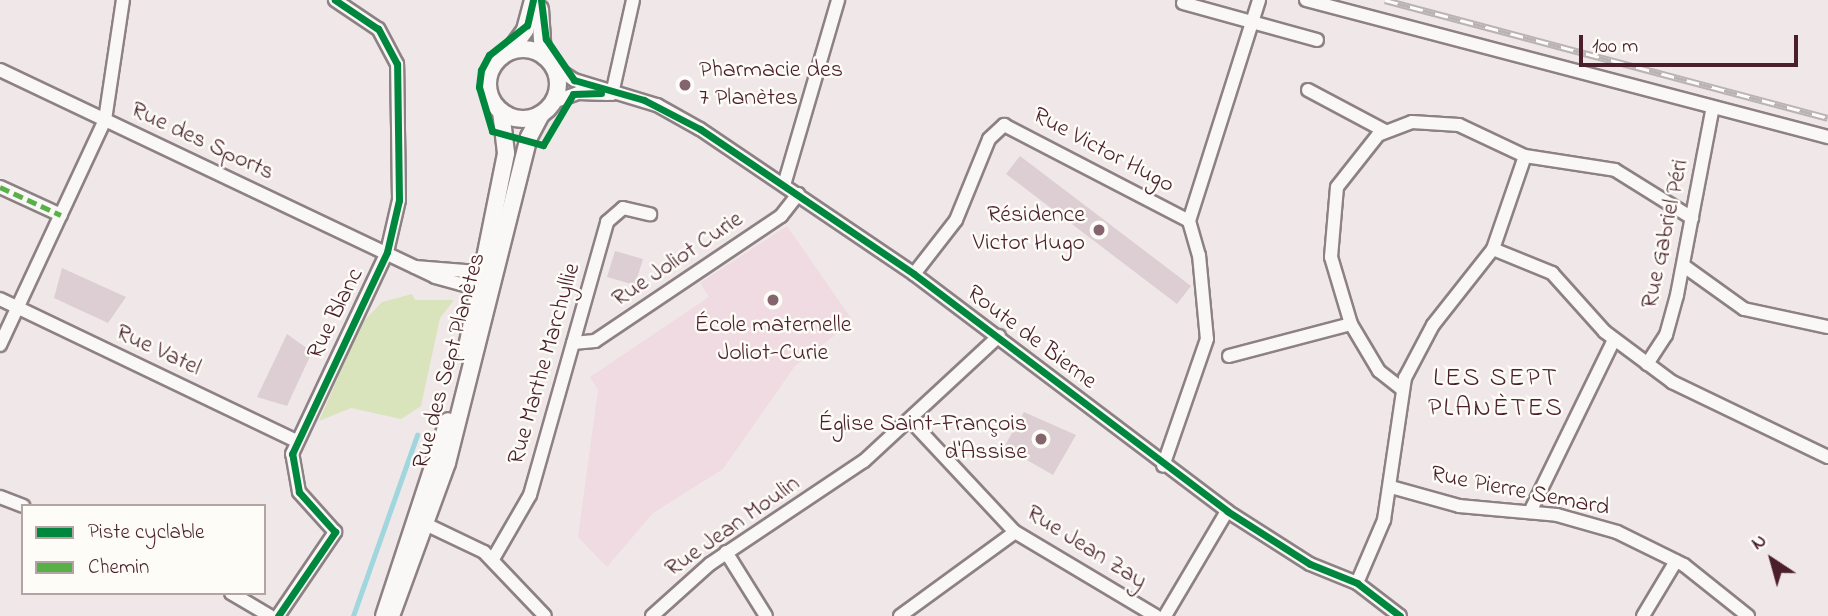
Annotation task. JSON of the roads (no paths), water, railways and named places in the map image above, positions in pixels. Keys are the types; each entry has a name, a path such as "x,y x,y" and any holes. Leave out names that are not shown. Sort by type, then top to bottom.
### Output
{"street":[{"path":"0,345 105,120 123,0"},
{"name":"Rue Blanc","path":"278,616 335,532 296,487 290,465 297,441 387,252 400,191 399,73 383,35 351,8 335,0"},
{"path":"533,0 525,30 489,80 501,111 520,118 541,114 553,102 558,85 537,32 541,0"},
{"path":"612,92 633,0"},
{"path":"784,186 838,0"},
{"name":"Rue Victor Hugo","path":"1163,466 1207,338 1199,255 1189,221 1259,0"},
{"path":"1307,0 1828,137"},
{"path":"1183,3 1317,40"},
{"path":"510,51 548,61"},
{"name":"Route de Bierne","path":"548,61 612,92 632,97 678,116 914,274 1163,466 1227,511 1317,568 1357,583 1400,616"},
{"name":"Rue des Sports","path":"0,70 415,267"},
{"path":"1308,90 1385,131"},
{"name":"Route de Bierne","path":"553,102 578,93 612,92"},
{"name":"Rue Gabriel Péri","path":"1647,364 1666,335 1684,266 1713,107"},
{"name":"Rue des Sept Planètes","path":"490,273 506,153 501,111"},
{"name":"Rue des Sept Planètes","path":"391,616 421,521 529,136 541,114"},
{"path":"1402,389 1379,370 1351,324 1332,268 1332,205 1346,169 1385,131 1412,122 1450,123 1525,156 1607,167 1692,218"},
{"name":"Rue Victor Hugo","path":"914,274 956,220 989,139 1004,125 1189,221"},
{"path":"1357,583 1391,487 1402,389 1433,325 1493,249 1525,156"},
{"path":"0,187 61,215"},
{"name":"Rue Joliot Curie","path":"573,343 595,341 780,216 797,194"},
{"name":"Rue Marthe Marchyllie","path":"493,559 530,495 607,222 623,208 650,214"},
{"path":"1493,249 1552,273 1614,340 1647,364 1828,457"},
{"path":"1684,266 1744,309 1828,327"},
{"path":"415,267 490,273"},
{"path":"415,267 486,291"},
{"name":"Rue Vatel","path":"0,299 297,441"},
{"path":"1229,356 1351,324"},
{"name":"Rue Jean Moulin","path":"652,616 726,552 853,469 911,421 999,337"},
{"path":"1530,512 1614,340"},
{"name":"Rue Jean Zay","path":"911,421 1016,532 1156,616"},
{"name":"Rue Pierre Semard","path":"1391,487 1467,508 1530,512 1606,528 1676,561 1748,616"},
{"path":"0,497 21,505"},
{"path":"1165,616 1227,511"},
{"path":"421,521 493,559 545,616"},
{"name":"Rue des Sept Planètes","path":"384,616 421,521"},
{"path":"900,616 1016,532"},
{"path":"726,552 766,616"},
{"path":"1643,616 1676,561"},
{"path":"234,595 270,616"}],"waterway":[{"path":"353,616 417,435"}],"railway":[{"path":"1385,0 1828,118"}],"place":[{"name":"Pharmacie des 7 Planètes","path":"685,85"},
{"name":"Résidence Victor Hugo","path":"1099,230"},
{"name":"École maternelle Joliot-Curie","path":"773,300"},
{"name":"Église Saint-François d'Assise","path":"1041,439"}],"district":[{"name":"LES SEPT PLANÈTES","path":"1496,395"}]}
